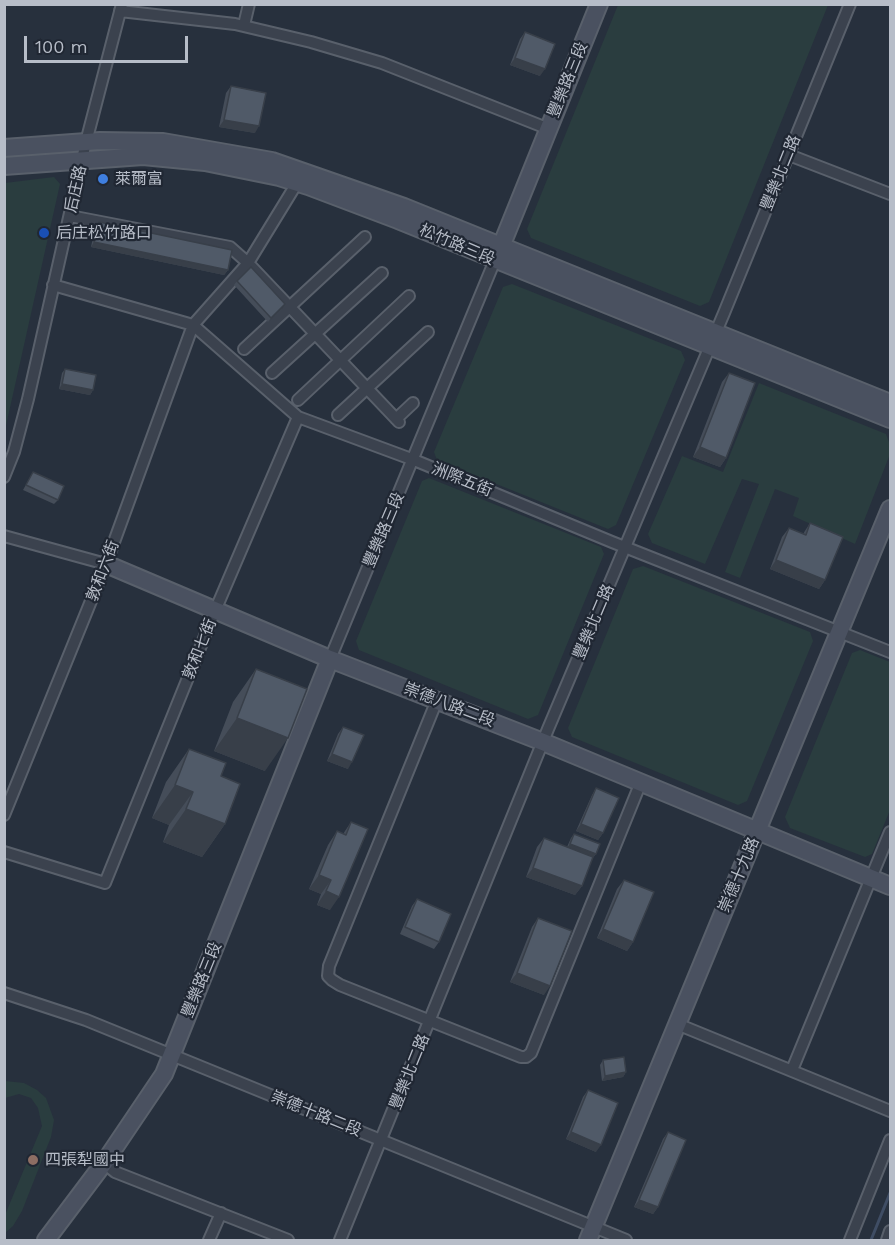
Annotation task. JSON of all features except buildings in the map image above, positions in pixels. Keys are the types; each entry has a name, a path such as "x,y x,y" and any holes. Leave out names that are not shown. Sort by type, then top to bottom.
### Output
{"street":[{"path":"244,26 249,4"},
{"name":"豐樂路三段","path":"46,1240 104,1163 164,1074 330,659 414,460 599,4"},
{"name":"豐樂北二路","path":"340,1240 543,742 850,4"},
{"path":"121,8 244,26 311,42 382,63 549,129"},
{"name":"后庄路","path":"4,477 14,452 28,399 85,150 121,8"},
{"name":"松竹路三段","path":"4,166 85,150 163,142 253,157 294,168 374,195 498,253 712,340 891,419"},
{"name":"松竹路三段","path":"4,148 85,150 205,162 297,183 498,253"},
{"path":"789,155 891,194"},
{"path":"193,325 249,262 297,183"},
{"path":"70,216 230,247 249,262 398,421 413,403"},
{"path":"244,349 365,237"},
{"path":"272,373 382,273"},
{"name":"洲際五街","path":"53,285 193,325 298,417 414,460 625,547 891,652"},
{"path":"298,400 409,296"},
{"name":"敦和六街","path":"4,815 106,564 193,325"},
{"path":"338,415 428,332"},
{"name":"松竹路三段","path":"712,340 891,403"},
{"name":"敦和七街","path":"4,852 105,883 215,611 298,417"},
{"name":"崇德十九路","path":"591,1234 891,509"},
{"name":"崇德八路二段","path":"4,536 106,564 330,659 543,742 891,886"},
{"path":"437,700 329,966 328,976 340,985 521,1057 531,1053 641,782"},
{"path":"792,1070 891,832"},
{"name":"崇德十路二段","path":"4,993 86,1020 381,1141 591,1234 626,1240"},
{"path":"676,1024 891,1111"},
{"path":"850,1240 891,1140"},
{"path":"104,1163 116,1172 288,1240"},
{"path":"209,1240 221,1213"},
{"path":"886,1240 891,1231"}],"shaded area":[{"path":"618,5 828,5 709,302 700,306 531,238 527,229"},
{"path":"54,177 60,184 5,430 5,183"},
{"path":"512,284 681,351 685,360 616,525 608,529 437,460 434,452 503,287"},
{"path":"759,383 886,434 890,454 855,544 793,516 799,498 775,489 740,578 725,572 759,484 742,479 705,564 652,543 648,534 682,456 723,472"},
{"path":"429,478 601,547 604,554 538,715 528,719 359,650 356,641 422,481"},
{"path":"643,566 810,632 813,641 747,801 738,805 572,737 568,728 633,569"},
{"path":"860,650 890,662 890,810 872,854 865,857 790,828 785,817 852,653"},
{"path":"5,1081 24,1083 37,1090 46,1098 54,1120 51,1137 22,1211 13,1226 5,1233 5,1215 42,1126 38,1108 31,1098 19,1094 5,1098"}],"waterway":[{"path":"871,1240 890,1193"}],"place":[{"name":"萊爾富","path":"103,179"},
{"name":"后庄松竹路口","path":"44,233"},
{"name":"四張犁國中","path":"33,1160"}]}
